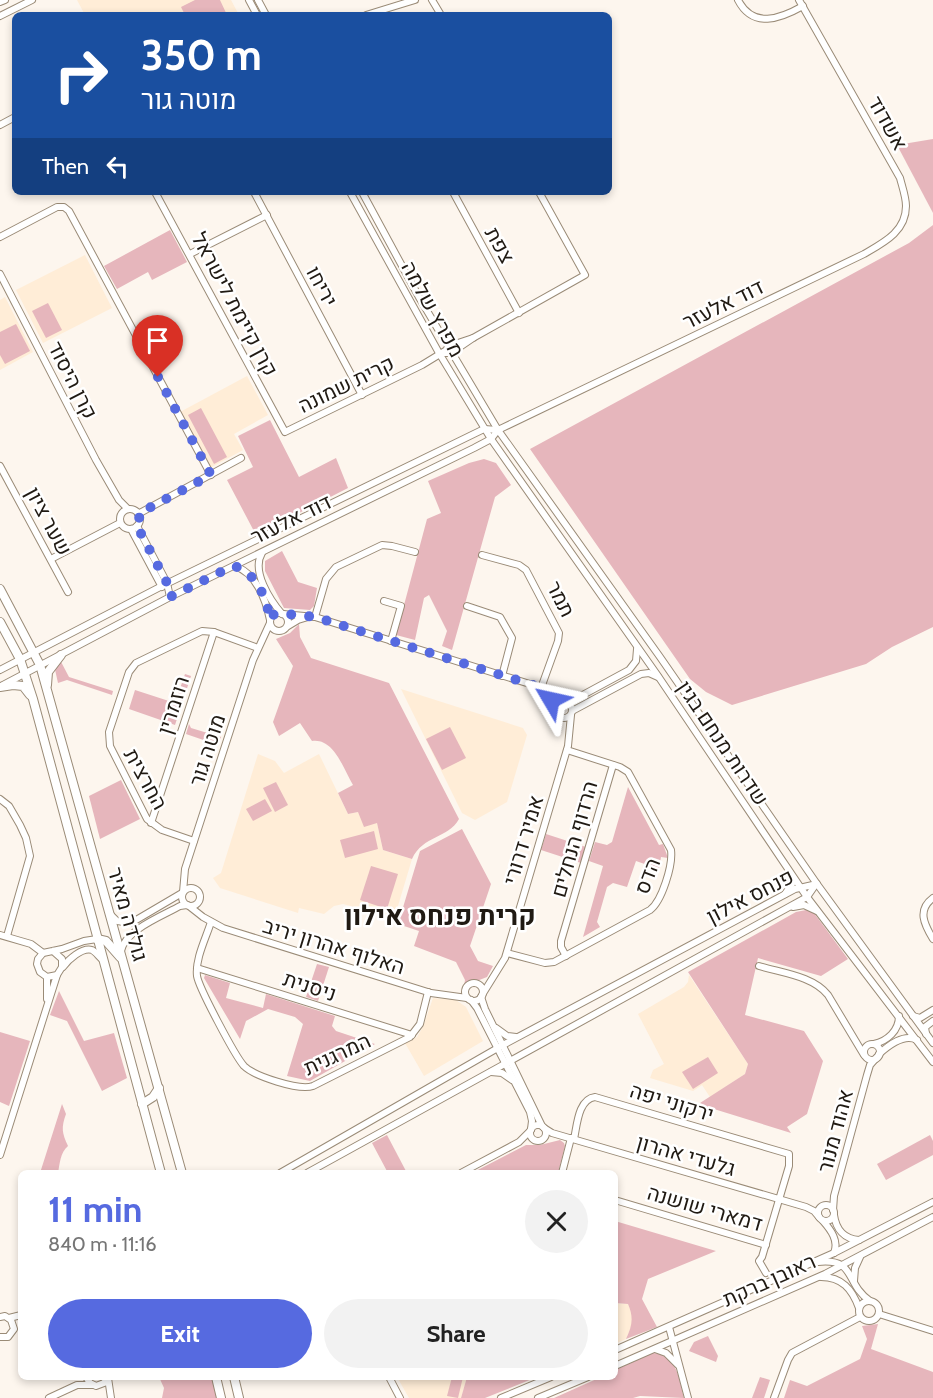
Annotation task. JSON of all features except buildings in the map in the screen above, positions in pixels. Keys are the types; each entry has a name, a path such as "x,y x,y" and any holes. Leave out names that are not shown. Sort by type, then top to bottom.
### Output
{"main road":[{"name":"גולדה מאיר","path":"0,589 40,665 181,1170"},
{"name":"גולדה מאיר","path":"0,622 20,659 33,699 160,1170"},
{"path":"46,692 48,672 61,655"},
{"path":"0,687 23,686 33,699"},
{"path":"97,939 106,941 122,958"},
{"path":"142,1104 153,1097 159,1088"},
{"path":"217,1380 221,1398"},
{"path":"235,1380 239,1398"}],"street":[{"path":"0,2 5,0"},
{"path":"0,16 32,0"},
{"path":"376,12 415,0"},
{"path":"738,0 750,16 762,20 784,17 801,3"},
{"name":"אשדוד","path":"801,3 900,177 906,206 901,228 864,254"},
{"name":"קרן קיימת לישראל","path":"157,195 285,432"},
{"name":"יריחו","path":"256,195 362,394"},
{"name":"מפרץ שלמה","path":"352,195 443,361 490,439"},
{"name":"מפרץ שלמה","path":"364,195 449,351 498,430"},
{"name":"צפת","path":"455,195 519,313"},
{"path":"439,353 449,351 585,275 541,195"},
{"path":"0,237 57,207 64,207 69,211 211,475"},
{"path":"190,254 267,215"},
{"name":"דוד אלעזר","path":"0,687 170,597 474,448 490,439 498,430 864,254"},
{"name":"קרן היסוד","path":"0,274 96,460 125,511"},
{"name":"קרית שמונה","path":"285,432 422,365 439,353"},
{"name":"קרית שמונה","path":"422,365 443,361"},
{"name":"דוד אלעזר","path":"0,670 164,584 484,429 498,430"},
{"name":"שדרות מנחם בגין","path":"498,430 660,657 816,884 933,1043"},
{"name":"שדרות מנחם בגין","path":"490,439 659,678 807,897 933,1062"},
{"path":"474,448 497,449"},
{"path":"138,514 241,458"},
{"name":"שער ציון","path":"0,466 68,592"},
{"path":"134,510 138,514 140,520 134,528 125,528 120,523 120,517 125,511 134,510"},
{"path":"51,559 120,523"},
{"path":"134,528 170,597"},
{"path":"315,617 326,579 334,568 382,545 415,552"},
{"path":"262,552 258,562 260,574 273,601 287,619 287,627"},
{"name":"תמר","path":"482,555 519,565 526,570 558,627 558,641 541,688"},
{"path":"233,566 243,569 251,576 264,600 273,629 279,632"},
{"path":"384,601 400,606 391,641"},
{"path":"467,606 500,617 512,638 502,676"},
{"path":"270,622 275,614 315,617 541,688 567,703 571,713"},
{"path":"214,632 260,645 269,636 298,620 315,617"},
{"name":"מוטה גור","path":"183,893 185,869 260,645 270,622"},
{"name":"החרצית","path":"194,841 162,830 151,823 142,812 108,741 128,673 137,662 197,633 214,632"},
{"name":"רוזמרין","path":"151,823 214,632"},
{"path":"556,710 560,704 567,703 629,670 638,656 634,643"},
{"path":"560,717 565,718 641,674 649,673 659,678"},
{"path":"541,688 566,730 568,748"},
{"name":"אמיר דרורי","path":"481,996 502,965 507,953 568,748 571,713"},
{"name":"הדס","path":"507,953 548,963 566,956 655,906 660,898 672,858 670,845 633,778 625,770 568,748"},
{"name":"הרדוף הנחלים","path":"566,956 561,941 613,765"},
{"path":"0,799 9,807 20,825 30,856 3,935 31,944 43,953"},
{"path":"185,869 188,879 200,895 201,912 210,922 197,968"},
{"path":"782,897 792,884 789,870"},
{"name":"פנחס אילון","path":"285,1170 481,1057 801,887 816,884"},
{"name":"פנחס אילון","path":"312,1170 807,897 816,884"},
{"path":"110,914 120,922 131,923 190,888 197,890"},
{"path":"183,893 182,899 188,905"},
{"path":"933,898 925,906 923,916 933,939"},
{"path":"122,958 124,942 132,933 180,906 196,905 199,900"},
{"name":"האלוף אהרון יריב","path":"188,905 210,922 223,928 428,992 469,999"},
{"path":"789,907 804,905 817,910"},
{"path":"84,941 92,936 94,928"},
{"path":"46,1005 47,977 38,968 38,959 43,953 97,939"},
{"path":"0,1155 57,975 69,959 87,950 94,951 103,961"},
{"path":"53,951 60,955 63,967"},
{"path":"759,966 811,981 820,987 828,995 865,1056 871,1059 878,1056 878,1047 870,1044"},
{"name":"ניסנית","path":"197,968 412,1035"},
{"name":"המרגנית","path":"197,968 199,982 243,1065 257,1074 297,1087 307,1088 315,1085 412,1035"},
{"path":"47,977 57,975"},
{"path":"451,995 494,976"},
{"path":"474,984 481,988 481,996 500,1047 530,1114 531,1136 535,1141"},
{"path":"466,988 465,993 477,1008 490,1035 500,1047"},
{"path":"412,1035 420,1024 428,992"},
{"path":"469,999 476,1000 481,996"},
{"path":"913,1016 920,1018 933,1010"},
{"path":"854,1038 862,1044 879,1042 895,1031 899,1023 899,1016"},
{"path":"926,1034 926,1026 933,1021"},
{"path":"493,1026 507,1036 520,1036"},
{"path":"481,1057 488,1048 490,1035"},
{"name":"אהוד מנור","path":"833,1212 834,1196 869,1067 878,1056 904,1038 911,1037 917,1040"},
{"path":"865,1056 865,1048 870,1044"},
{"path":"526,1052 518,1064 516,1079 546,1133 544,1138"},
{"name":"אהוד מנור","path":"865,1056 867,1075"},
{"path":"490,1072 502,1073 516,1079"},
{"name":"ירקוני יפה","path":"572,1139 584,1103 588,1098 595,1096 789,1154"},
{"path":"467,1170 519,1142 536,1125 543,1127"},
{"name":"גלעדי אהרון","path":"543,1127 572,1139 806,1207 815,1212 835,1240 834,1253"},
{"path":"519,1142 540,1141 557,1134"},
{"path":"563,1170 572,1139"},
{"name":"דמארי שושנה","path":"618,1201 766,1245 789,1166 789,1154"},
{"name":"אהוד מנור","path":"823,1205 834,1196"},
{"name":"ראובן ברקת","path":"618,1349 834,1253 933,1203"},
{"path":"833,1212 830,1220 821,1219 818,1211 823,1205 830,1206 833,1212 836,1225 843,1235 853,1240 860,1240"},
{"name":"גלעדי אהרון","path":"806,1207 823,1205"},
{"name":"ראובן ברקת","path":"618,1365 818,1277 933,1217"},
{"path":"766,1245 759,1261 766,1273"},
{"path":"856,1287 854,1271 861,1256"},
{"path":"812,1263 833,1261 842,1265 862,1295 877,1305 879,1314 876,1319 870,1322 860,1317 853,1293 846,1284 832,1278 818,1277"},
{"path":"859,1308 863,1303 870,1301"},
{"path":"879,1314 933,1331"},
{"path":"2,1316 18,1317"},
{"path":"2,1316 13,1322 14,1329"},
{"path":"774,1398 792,1353 860,1317"},
{"path":"0,1337 8,1337 18,1325"},
{"path":"669,1327 688,1398"},
{"path":"654,1349 666,1353 681,1367"},
{"path":"49,1398 81,1380"},
{"path":"88,1380 110,1398"},
{"path":"74,1386 94,1385 104,1383 106,1380"},
{"path":"108,1380 110,1398"},
{"path":"391,1380 400,1398"},
{"path":"501,1398 512,1396 545,1380"},
{"path":"538,1398 581,1380"}],"shaded area":[{"path":"77,0 231,0 237,12 83,12"},
{"path":"195,0 220,0 226,12 184,12 181,7"},
{"path":"933,139 933,213 897,145"},
{"path":"933,225 933,627 892,647 866,664 732,705 706,692 690,679 530,449 909,243"},
{"path":"170,230 187,262 152,280 148,272 117,289 104,266"},
{"path":"85,255 112,308 43,343 16,290"},
{"path":"5,297 33,352 0,370 0,300"},
{"path":"48,303 62,330 46,338 32,311"},
{"path":"16,324 30,351 5,364 0,355 0,332"},
{"path":"247,376 268,415 234,434 243,450 210,468 180,412"},
{"path":"201,408 227,457 214,464 188,415"},
{"path":"270,420 299,477 336,458 348,488 256,535 227,480 253,467 238,436"},
{"path":"484,459 496,463 511,485 495,497 452,650 442,646 447,631 429,595 424,598 415,640 396,635 427,519 441,513 428,481"},
{"path":"282,551 298,582 317,588 314,606 310,610 284,608 265,571 265,561"},
{"path":"299,624 300,637 311,658 389,683 459,819 449,830 422,845 412,859 383,850 377,823 364,827 358,812 348,814 338,793 353,785 332,749 320,741 312,741 300,723 279,736 273,722 293,666 276,639 290,633"},
{"path":"59,658 69,677 113,691 112,695 67,680 58,683 54,665"},
{"path":"185,674 191,676 175,725 129,709 135,690 175,703"},
{"path":"401,689 523,728 527,735 507,802 475,820 462,813"},
{"path":"189,724 191,728 221,737 218,745 186,734"},
{"path":"450,727 466,758 442,770 426,739"},
{"path":"258,754 275,761 284,773 319,754 348,814 358,812 377,823 383,850 412,859 395,916 343,904 334,906 324,914 299,908 298,913 220,888 213,878 221,873"},
{"path":"121,780 140,819 100,839 89,796"},
{"path":"276,782 288,805 275,812 263,788"},
{"path":"628,787 659,845 663,844 668,858 661,857 659,869 636,861 627,887 613,883 607,887 597,922 600,927 583,937 603,866 589,861 595,842 607,845 612,842"},
{"path":"265,799 272,811 253,821 246,809"},
{"path":"462,829 491,884 470,946 478,961 493,966 487,977 464,986 465,980 456,962 414,946 419,931 398,924 420,851"},
{"path":"374,831 378,849 345,858 340,840"},
{"path":"546,834 586,847 581,863 541,850"},
{"path":"371,866 398,874 387,909 360,900"},
{"path":"806,910 814,913 848,959 821,976 758,958 745,1015 804,1031 823,1061 807,1114 787,1127 791,1133 701,1105 700,1103 745,1074 748,1064 688,972 796,912"},
{"path":"317,964 329,967 318,1001 306,997"},
{"path":"205,975 230,983 226,998 263,1008 266,994 335,1016 332,1026 336,1031 375,1044 310,1081 287,1076 303,1024 295,1017 268,1009 246,1021 240,1039 204,978"},
{"path":"689,975 748,1064 745,1074 710,1097 702,1085 693,1091 650,1078 653,1070 664,1064 638,1014 684,987"},
{"path":"59,991 84,1041 114,1033 127,1078 102,1091 67,1021 50,1015"},
{"path":"433,998 456,1000 466,1007 483,1041 424,1076 405,1043 417,1037"},
{"path":"0,1032 30,1041 9,1106 0,1102"},
{"path":"708,1057 718,1073 693,1089 682,1072"},
{"path":"62,1104 66,1114 63,1123 64,1137 68,1146 62,1155 59,1170 41,1170"},
{"path":"387,1135 405,1170 386,1170 372,1143"},
{"path":"930,1135 933,1141 933,1155 886,1180 877,1164"},
{"path":"560,1140 564,1143 559,1170 478,1170 526,1145 540,1145"},
{"path":"618,1222 716,1251 648,1279 642,1299 657,1327 626,1339 631,1322 628,1304 618,1303"},
{"path":"618,1303 628,1304 633,1316 626,1339 618,1343"},
{"path":"878,1324 871,1349 933,1372 933,1398 784,1398 790,1380 807,1386 860,1359 867,1339 862,1326"},
{"path":"708,1336 718,1356 716,1362 689,1351 694,1342"},
{"path":"653,1353 661,1355 667,1358 676,1369 684,1398 640,1396 633,1398 554,1398 594,1380 618,1380 618,1369"},
{"path":"760,1377 770,1380 764,1398 752,1398"},
{"path":"160,1380 214,1380 218,1398 162,1398 164,1388"},
{"path":"399,1380 466,1380 461,1398 409,1398"},
{"path":"451,1380 462,1380 458,1398 447,1396"},
{"path":"466,1380 530,1380 485,1398 461,1398"}],"district":[{"name":"קרית פנחס אילון","path":"440,915"}],"route":[{"path":"158,377 211,475 138,514 140,520 137,526 167,583 170,597 236,566 250,574 266,603 270,620 278,613 315,617 536,686 541,688 551,700"}]}
